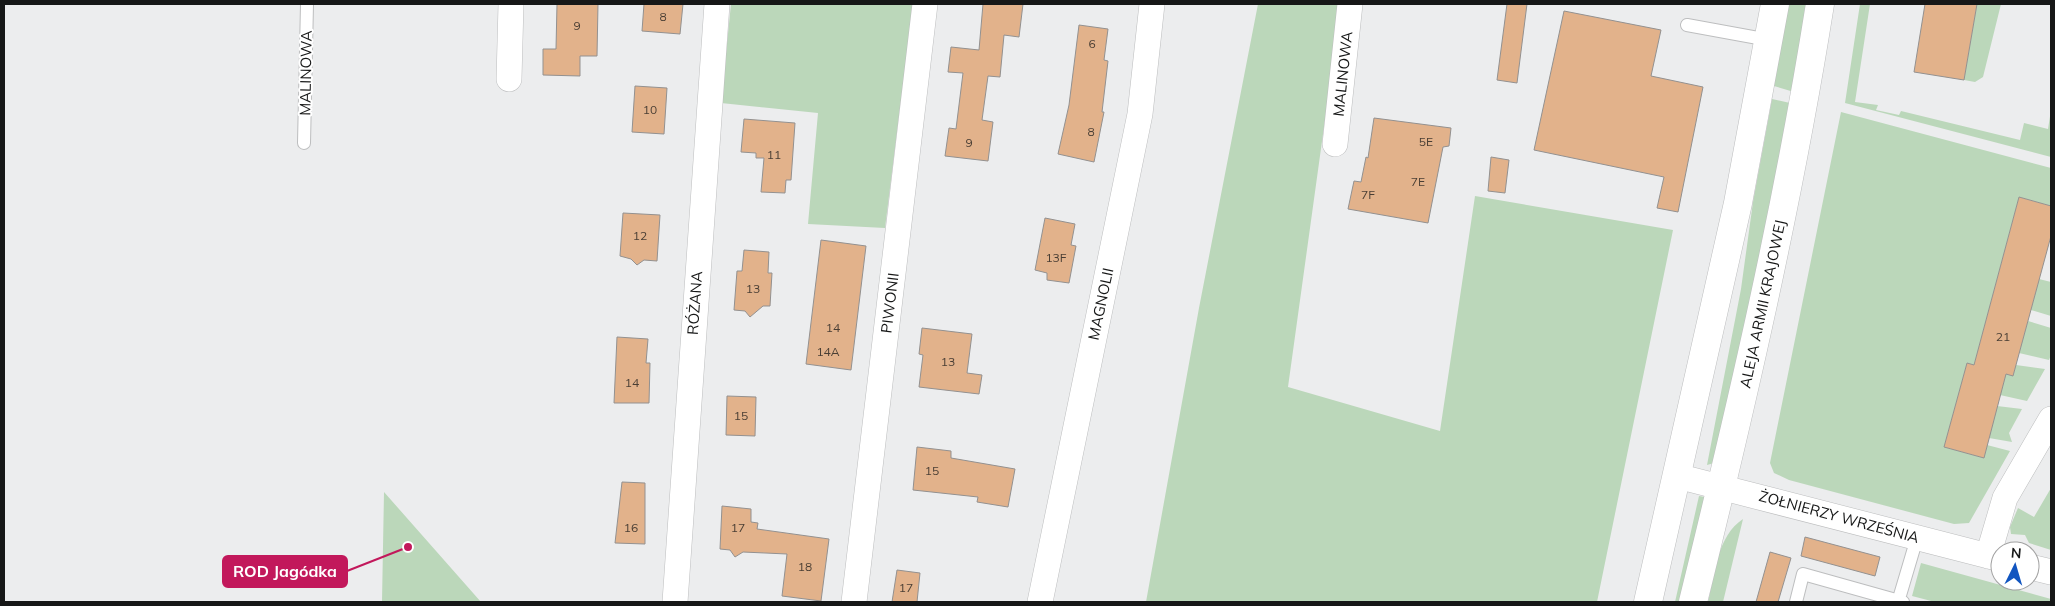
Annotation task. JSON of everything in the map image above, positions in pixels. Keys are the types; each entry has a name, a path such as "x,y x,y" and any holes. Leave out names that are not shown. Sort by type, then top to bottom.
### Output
{"street":[{"path":"509,78 511,4"},
{"name":"RÓŻANA","path":"675,602 716,4"},
{"name":"PIWONII","path":"854,602 925,4"},
{"name":"MAGNOLII","path":"1040,602 1140,114 1152,4"},
{"name":"MALINOWA","path":"1336,144 1350,4"},
{"path":"1648,602 1738,203 1774,4"},
{"name":"ALEJA ARMII KRAJOWEJ","path":"1694,602 1770,279 1805,98 1820,4"},
{"path":"1997,541 2005,498 2051,419"},
{"name":"ŻOŁNIERZY WRZEŚNIA","path":"1677,476 1722,486 1990,557"}],"lane":[{"name":"MALINOWA","path":"304,143 307,4"},
{"path":"1686,25 1769,40"},
{"path":"1796,602 1803,574 1900,602 1917,538"}],"green space":[{"path":"731,4 913,4 885,228 808,224 818,113 721,103"},
{"path":"1258,4 1341,4 1288,387 1440,431 1475,196 1673,230 1597,602 1146,602 1199,308"},
{"path":"1787,4 1808,4 1794,92 1774,86"},
{"path":"1860,4 1870,4 1855,102 1878,105 1876,110 1899,115 1901,111 2020,140 2024,123 2048,129 2051,110 2051,157 1845,103"},
{"path":"1977,4 2001,4 1983,77 1975,82 1964,80"},
{"path":"1772,99 1790,103 1766,242 1714,463 1707,465 1741,289 1753,202"},
{"path":"1841,112 2051,168 2051,206 2019,197 1974,365 1967,363 1944,447 1984,458 1987,445 2010,451 1969,523 1954,524 1789,480 1774,473 1770,463"},
{"path":"2039,279 2051,282 2051,316 2031,310"},
{"path":"2028,321 2051,328 2051,355 2049,360 2019,353"},
{"path":"2016,365 2045,369 2027,401 2000,395 2006,374 2013,376"},
{"path":"1997,406 2022,409 2009,433 2012,442 1989,438"},
{"path":"2051,488 2051,550 2040,546 2040,541 2028,541 2025,535 2011,534 2010,527 2018,508 2034,517"},
{"path":"384,492 481,602 382,602"},
{"path":"1699,496 1705,497 1679,602 1675,602"},
{"path":"1743,519 1723,602 1708,602 1722,545 1734,526"},
{"path":"1921,563 1990,582 1990,591 2022,591 2051,599 2051,602 1935,602 1912,596"}],"building":[{"path":"557,4 598,4 597,56 580,56 580,76 543,75 543,49 556,49"},
{"path":"644,4 683,4 680,34 642,31"},
{"path":"983,4 1023,4 1019,37 1004,35 1000,77 988,76 982,120 993,122 988,161 945,156 949,128 956,129 963,73 948,72 951,47 979,50"},
{"path":"1507,4 1527,4 1517,83 1497,80"},
{"path":"1925,4 1977,4 1964,80 1914,72"},
{"path":"1564,11 1661,30 1651,76 1703,87 1678,212 1657,208 1664,177 1534,150"},
{"path":"1079,25 1108,29 1104,60 1108,61 1102,112 1104,112 1094,162 1058,154 1069,105"},
{"path":"635,86 667,88 664,134 632,132"},
{"path":"1374,118 1451,128 1449,146 1443,147 1428,223 1348,209 1354,181 1361,182 1366,157 1368,158"},
{"path":"744,119 795,123 791,180 786,180 785,193 761,192 764,158 756,158 756,153 741,152"},
{"path":"1491,157 1509,160 1505,193 1488,191"},
{"path":"2019,197 2051,206 2051,236 2013,376 2006,374 1984,458 1944,447 1967,363 1974,365"},
{"path":"623,213 660,215 657,261 644,260 637,265 631,259 620,256"},
{"path":"1045,218 1075,224 1071,245 1076,246 1069,283 1047,280 1047,273 1035,270"},
{"path":"821,240 866,246 851,370 806,364"},
{"path":"744,250 769,252 768,273 772,273 770,306 763,306 750,317 745,311 734,310 737,271 742,271"},
{"path":"922,328 972,334 967,373 982,375 979,394 919,387 923,355 919,354"},
{"path":"617,337 648,339 646,363 650,363 649,403 614,403"},
{"path":"727,396 756,397 755,436 726,435"},
{"path":"917,447 951,451 951,458 1015,469 1008,507 977,502 978,497 913,490"},
{"path":"622,482 645,483 645,544 615,543"},
{"path":"722,506 751,509 751,522 758,523 757,529 829,539 821,601 782,596 787,554 743,552 735,557 730,550 720,549"},
{"path":"1805,537 1880,557 1875,576 1801,556"},
{"path":"1770,552 1791,558 1778,602 1756,602"},
{"path":"897,570 920,573 917,602 892,602"}],"place":[{"name":"ROD Jagódka","path":"408,547"}]}
